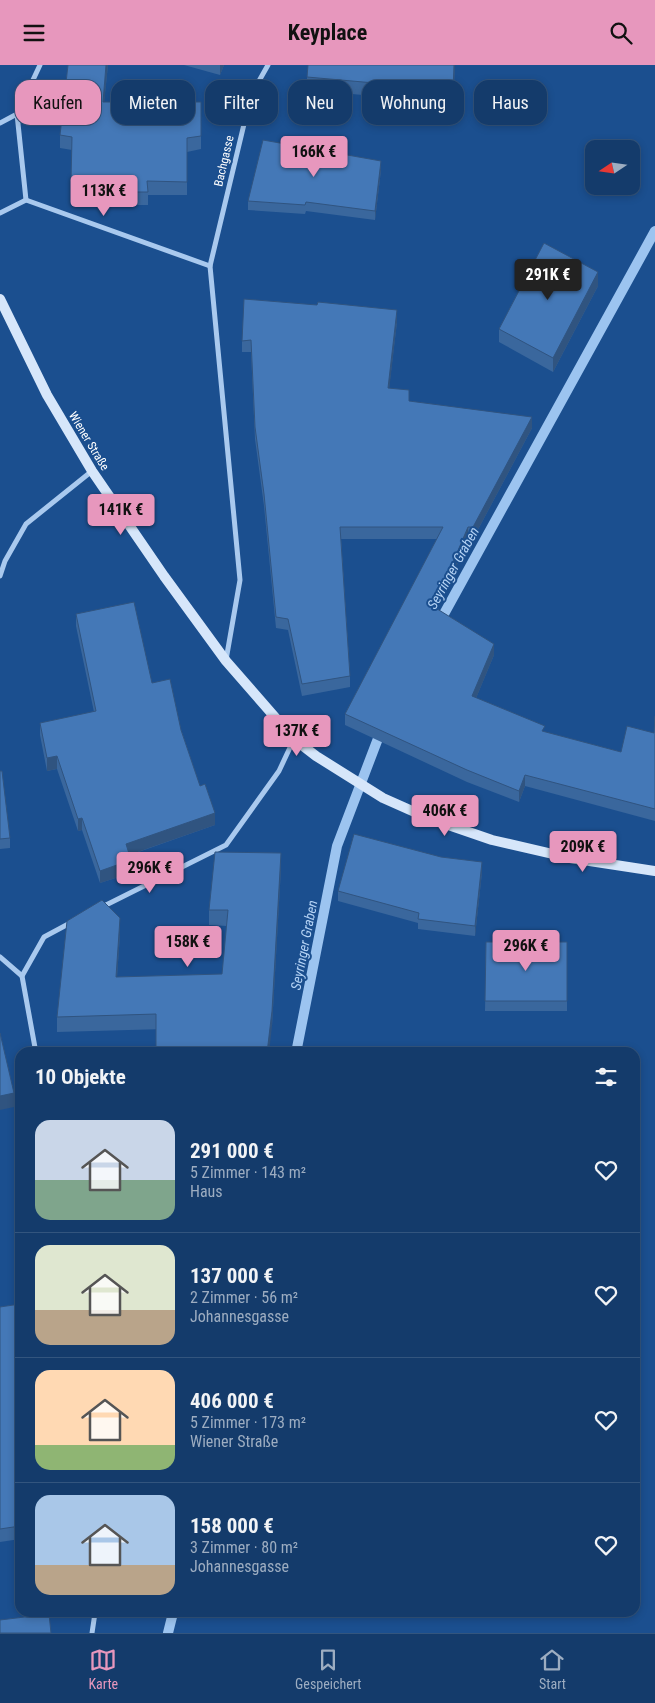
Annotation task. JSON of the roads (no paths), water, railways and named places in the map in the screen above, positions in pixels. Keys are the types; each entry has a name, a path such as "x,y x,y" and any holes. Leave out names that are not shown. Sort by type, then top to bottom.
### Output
{"street":[{"path":"33,80 40,65"},
{"name":"Bachgasse","path":"210,266 250,95 268,65"},
{"path":"0,123 15,115"},
{"path":"18,125 26,200"},
{"path":"0,213 26,200 210,266 240,580 226,661"},
{"name":"Wiener Straße","path":"0,299 47,395 92,471 164,576 226,661 294,739 316,757 383,799 428,818 492,840 570,859 655,871"},
{"path":"0,576 5,561 26,524 92,471"},
{"path":"96,911 226,845 279,771 294,739"},
{"path":"22,976 44,937 79,919"},
{"path":"0,957 22,976 35,1047"},
{"path":"92,1633 94,1617"}],"waterway":[{"name":"Seyringer Graben","path":"439,623 655,231"},
{"name":"Seyringer Graben","path":"297,1047 337,846 382,728"},
{"name":"Seyringer Graben","path":"168,1633 172,1617"}]}
